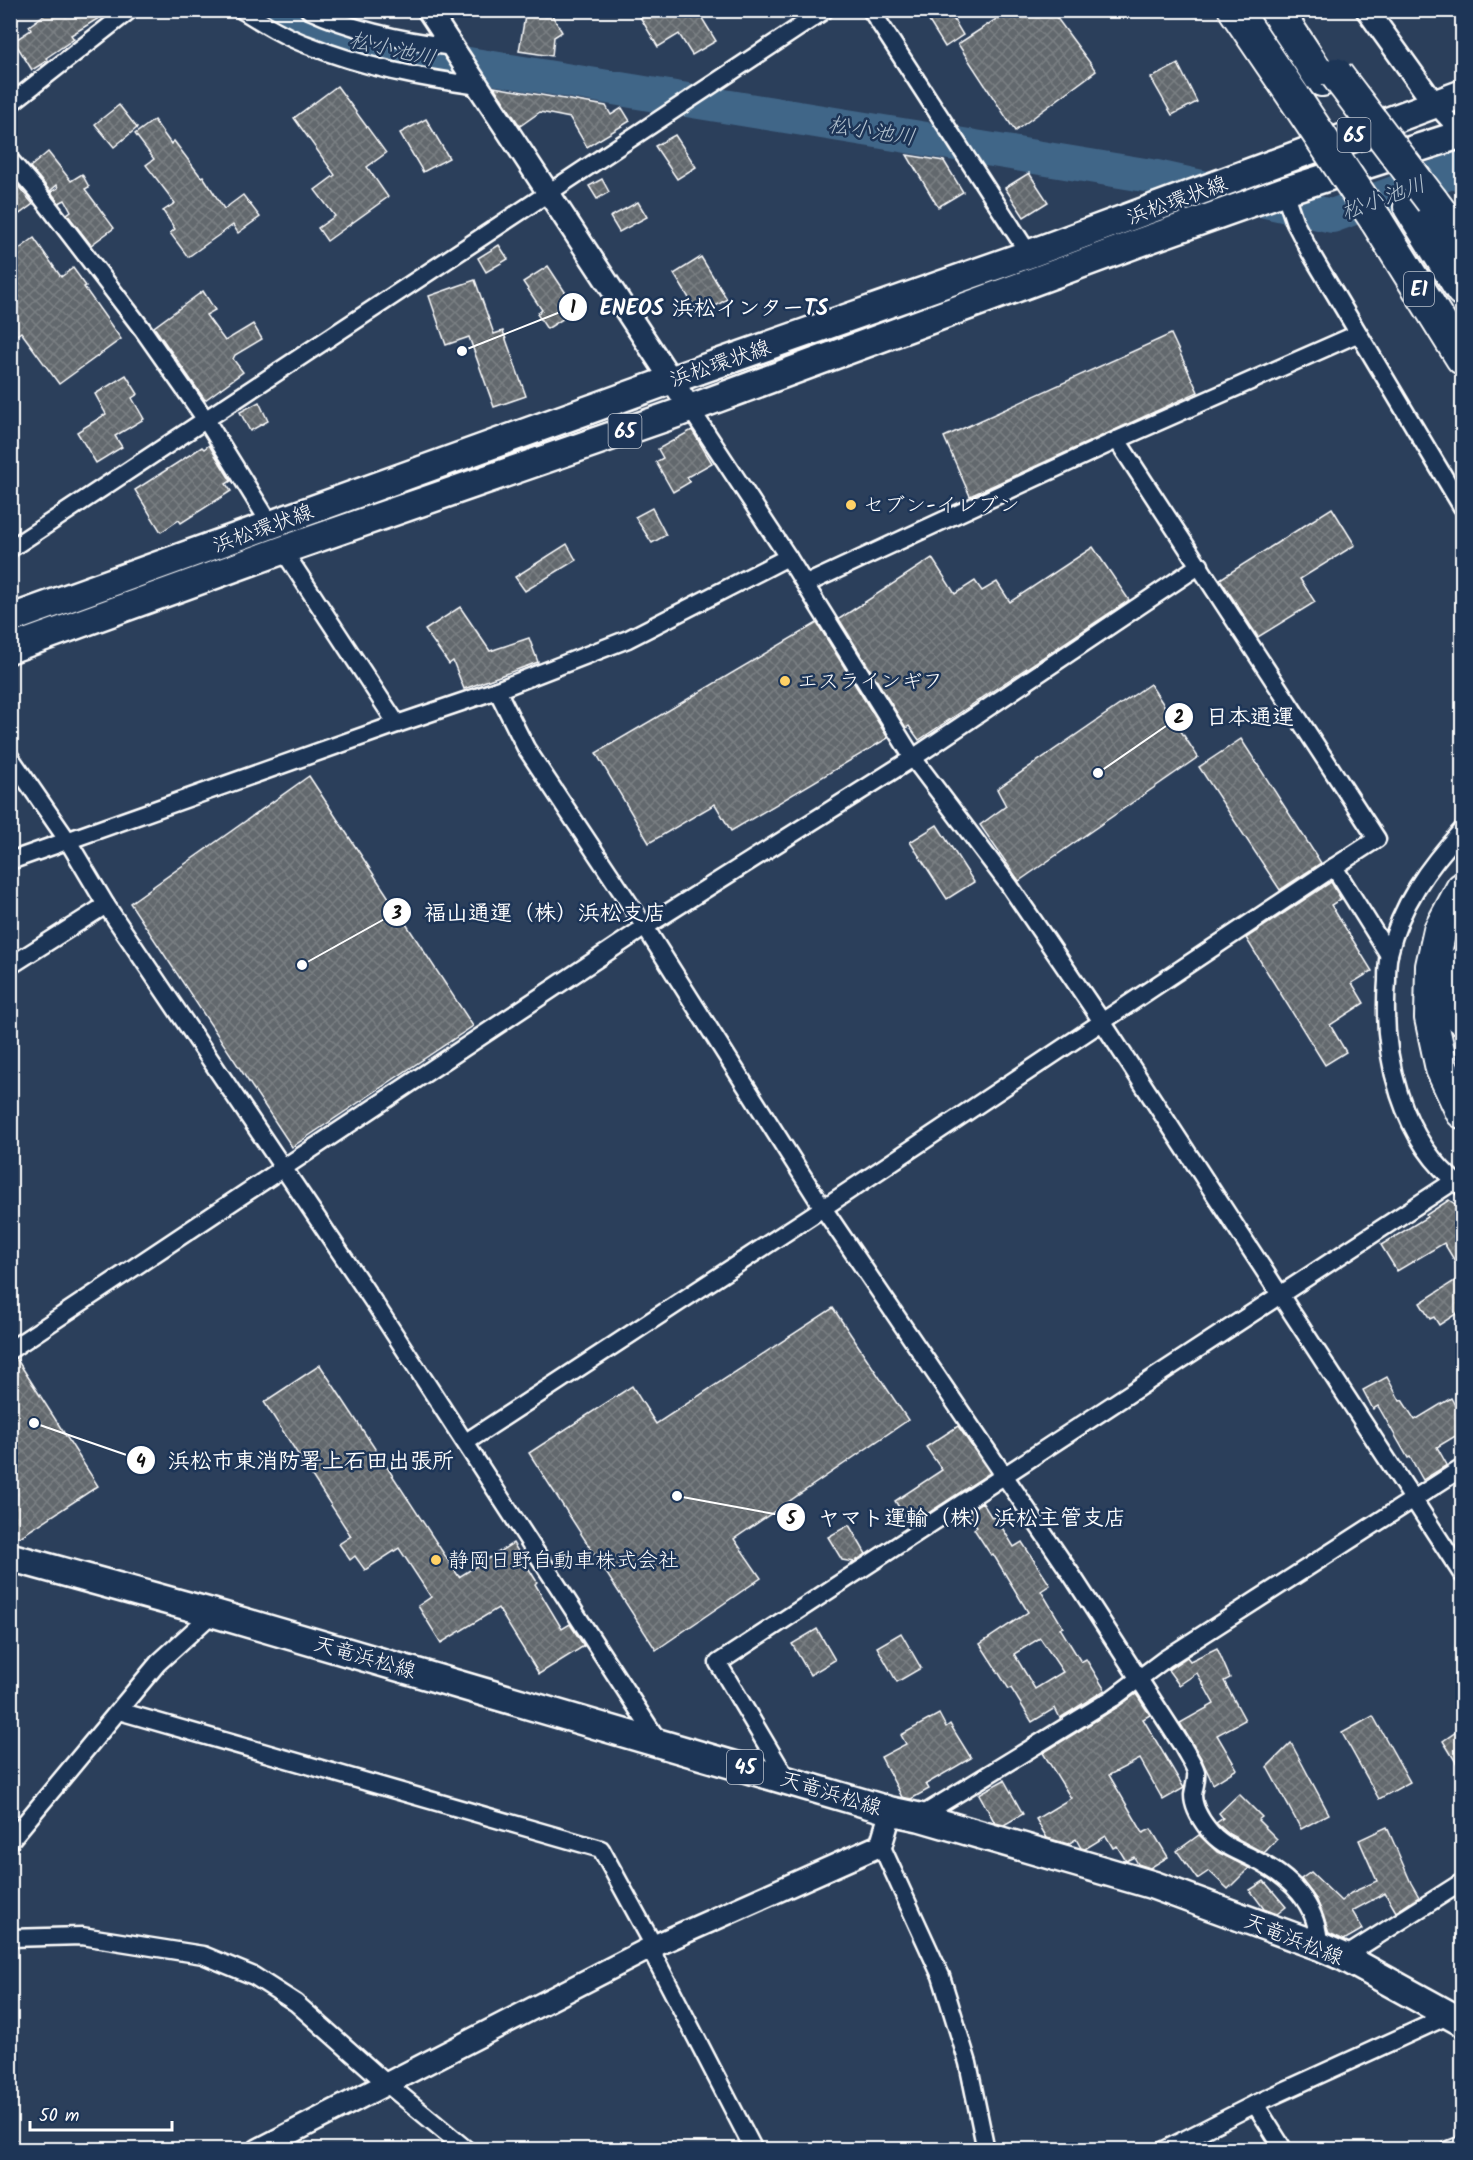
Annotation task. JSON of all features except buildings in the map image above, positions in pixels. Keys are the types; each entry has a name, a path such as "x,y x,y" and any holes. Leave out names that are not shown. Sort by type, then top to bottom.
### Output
{"highway":[{"name":"E1","path":"1235,10 1376,220 1462,358"},
{"name":"E1","path":"1276,10 1329,77 1421,204 1462,290"},
{"path":"1290,10 1329,77"},
{"path":"1421,204 1462,241"},
{"path":"1462,889 1440,930 1432,966 1431,1018 1442,1069 1462,1112"},
{"path":"1462,963 1460,1008 1462,1018"}],"main road":[{"name":"浜松環状線","path":"10,619 671,380 1029,255 1462,94"},
{"name":"浜松環状線","path":"10,649 283,550 690,408 1292,188 1462,134"},
{"name":"天竜浜松線","path":"10,1557 213,1613 1153,1885 1344,1957 1456,2019"}],"street":[{"path":"10,104 130,10"},
{"path":"242,10 306,45 360,64 427,78 475,81"},
{"path":"309,10 345,24 401,40 453,47"},
{"path":"428,10 806,584 913,758 1009,885 1103,1023 1462,1574"},
{"path":"10,549 825,10"},
{"path":"871,10 1029,255"},
{"path":"1367,10 1435,105 1462,134"},
{"path":"10,160 115,292 206,420 271,525"},
{"path":"1292,188 1295,224 1357,334 1462,507"},
{"path":"806,584 1117,440 1357,334"},
{"path":"466,1442 823,1209 1377,839 1117,440"},
{"path":"283,550 397,724"},
{"path":"10,861 497,690 628,639 788,557"},
{"path":"10,1350 645,927 913,758 1200,566"},
{"path":"497,690 526,748 645,927 823,1209 1073,1577 1183,1747 1196,1772 1193,1797 1198,1814 1207,1828 1216,1839 1279,1873 1299,1891 1318,1930 1318,1946"},
{"path":"10,757 68,841 106,905 284,1167 466,1442 659,1742"},
{"path":"787,1779 718,1663 1003,1475 1458,1184 1435,1162 1418,1137 1399,1092 1391,1065 1385,1001 1389,955 1409,902 1435,859 1462,830"},
{"path":"1334,867 1389,955"},
{"path":"10,966 106,905"},
{"path":"919,1817 1139,1680 1165,1659 1462,1467"},
{"path":"14,1831 158,1663 213,1613"},
{"path":"119,1711 601,1849 654,1946 655,1958 754,2150"},
{"path":"891,1811 880,1845 941,1976 968,2063 986,2150"},
{"path":"258,2150 654,1946 880,1845"},
{"path":"1344,1957 1462,1882"},
{"path":"10,1938 82,1936 203,1955 254,1976 296,2003 386,2083 467,2150"},
{"path":"1164,2150 1255,2104 1456,2019"},
{"path":"1255,2104 1284,2150"},
{"path":"1449,2150 1462,2145"}],"waterway":[{"name":"松小池川","path":"279,10 359,44 407,54 1157,177 1332,216 1462,168"},
{"path":"10,2140 32,2150"}],"place":[{"name":"ENEOS 浜松インターTS","path":"462,351"},
{"name":"セブン-イレブン","path":"851,505"},
{"name":"エスラインギフ","path":"785,681"},
{"name":"日本通運","path":"1098,773"},
{"name":"福山通運（株）浜松支店","path":"302,965"},
{"name":"浜松市東消防署上石田出張所","path":"34,1423"},
{"name":"ヤマト運輸（株）浜松主管支店","path":"677,1496"},
{"name":"静岡日野自動車株式会社","path":"436,1560"}]}
